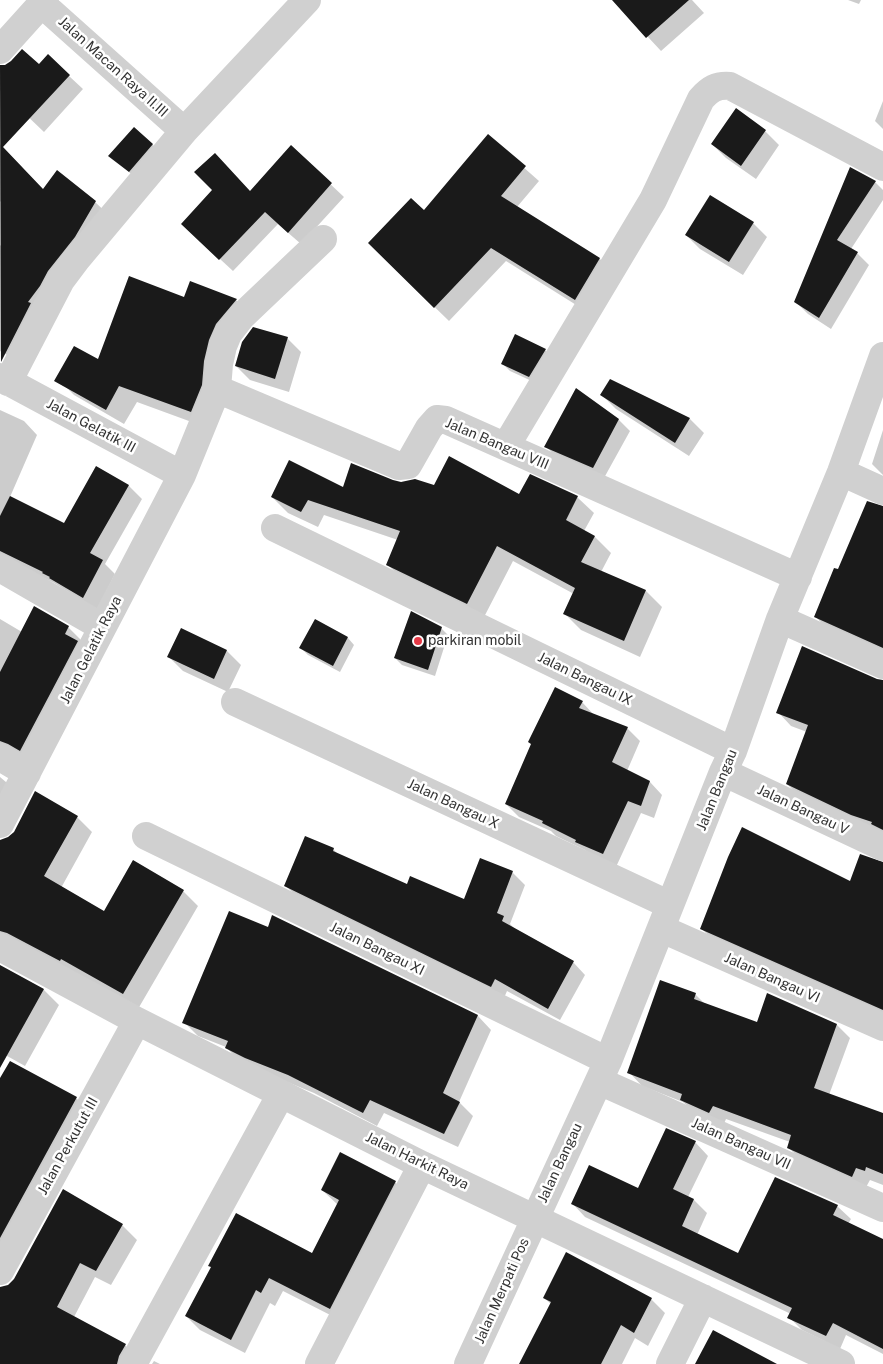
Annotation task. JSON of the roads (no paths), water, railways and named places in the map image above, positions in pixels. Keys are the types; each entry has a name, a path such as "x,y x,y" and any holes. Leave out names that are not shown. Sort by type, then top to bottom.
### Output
{"street":[{"path":"4,380 61,280 76,260 184,131 307,0"},
{"path":"0,50 43,2"},
{"name":"Jalan Macan Raya II.III","path":"43,2 184,131"},
{"path":"506,446 652,200 701,99 708,91 719,85 730,86 883,167"},
{"path":"182,475 218,389 219,364 223,346 235,324 323,239"},
{"name":"Jalan Bangau","path":"535,1218 603,1071 666,917 728,762 780,619 841,472 883,356"},
{"name":"Jalan Gelatik III","path":"4,380 182,475"},
{"name":"Jalan Bangau VIII","path":"218,389 399,466 408,465 429,428 437,420 446,420 798,577"},
{"path":"841,472 883,491"},
{"name":"Jalan Gelatik Raya","path":"0,824 182,475"},
{"name":"Jalan Bangau IX","path":"275,528 728,762"},
{"path":"0,568 102,627"},
{"path":"780,619 883,665"},
{"name":"Jalan Bangau X","path":"235,702 666,917"},
{"path":"0,757 26,773"},
{"name":"Jalan Bangau V","path":"728,762 883,847"},
{"name":"Jalan Bangau XI","path":"146,836 603,1071"},
{"name":"Jalan Bangau VI","path":"666,917 883,1027"},
{"name":"Jalan Harkit Raya","path":"0,947 137,1021 422,1164 841,1364"},
{"name":"Jalan Perkutut III","path":"0,1272 137,1021"},
{"name":"Jalan Bangau VII","path":"603,1071 883,1208"},
{"path":"133,1364 281,1094"},
{"path":"319,1364 422,1164"},
{"name":"Jalan Merpati Pos","path":"468,1364 535,1218"},
{"path":"670,1364 703,1298"}],"place":[{"name":"parkiran mobil","path":"418,641"}]}
